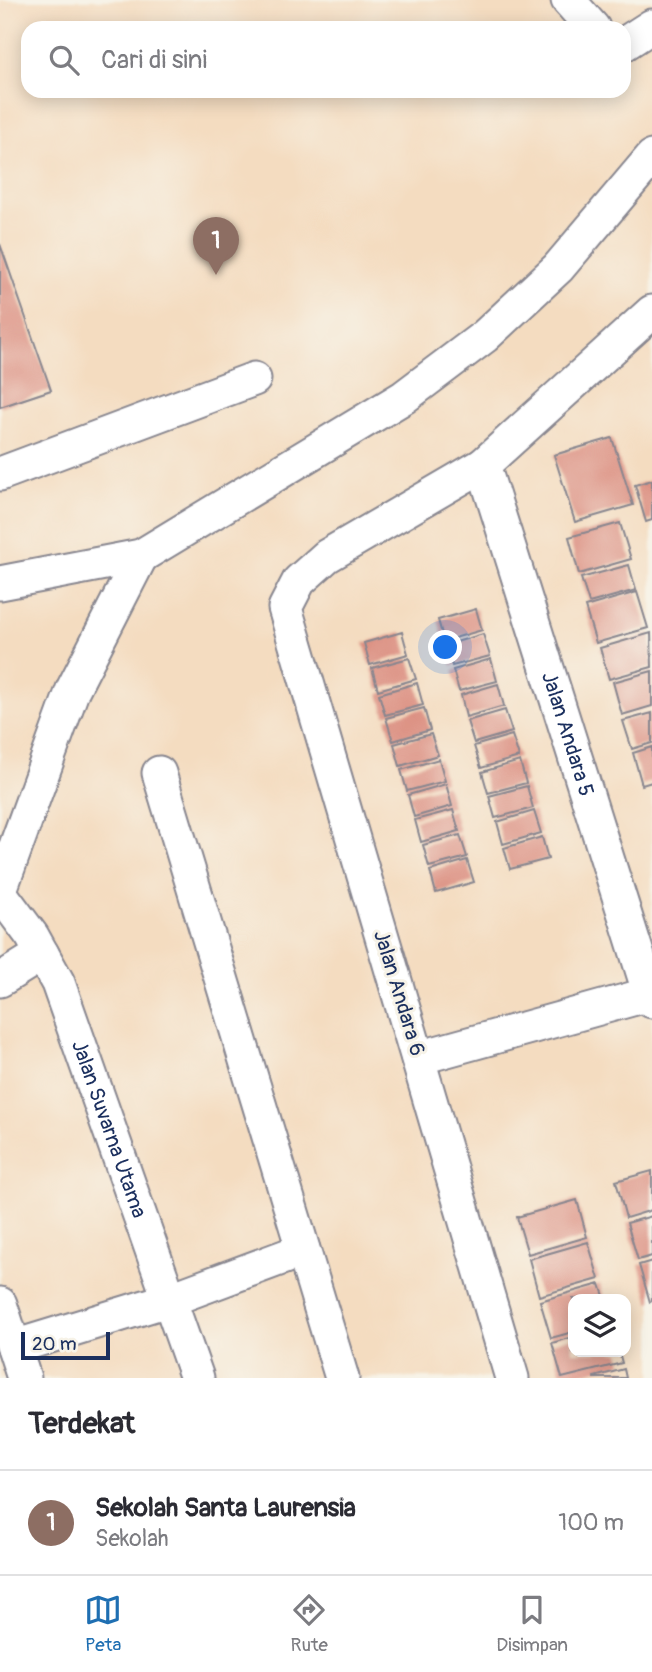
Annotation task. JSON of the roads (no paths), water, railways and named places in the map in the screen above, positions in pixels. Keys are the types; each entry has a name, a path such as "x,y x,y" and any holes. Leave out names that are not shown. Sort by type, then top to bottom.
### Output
{"street":[{"path":"568,0 587,21"},
{"path":"631,40 652,26"},
{"path":"0,583 141,556 404,397 485,335 558,268 652,157"},
{"path":"483,466 652,312"},
{"path":"0,474 254,379"},
{"name":"Jalan Andara 6","path":"483,466 327,556 299,581 285,608 512,1378"},
{"name":"Jalan Andara 5","path":"483,466 643,941 651,998"},
{"path":"0,892 73,689 141,556"},
{"path":"159,773 342,1378"},
{"name":"Jalan Suvarna Utama","path":"0,892 58,983 197,1378"},
{"path":"0,980 42,954"},
{"path":"418,1058 651,998"},
{"path":"0,1304 19,1363 171,1299 303,1250"}],"place":[{"name":"Sekolah Santa Laurensia","path":"216,275"}]}
